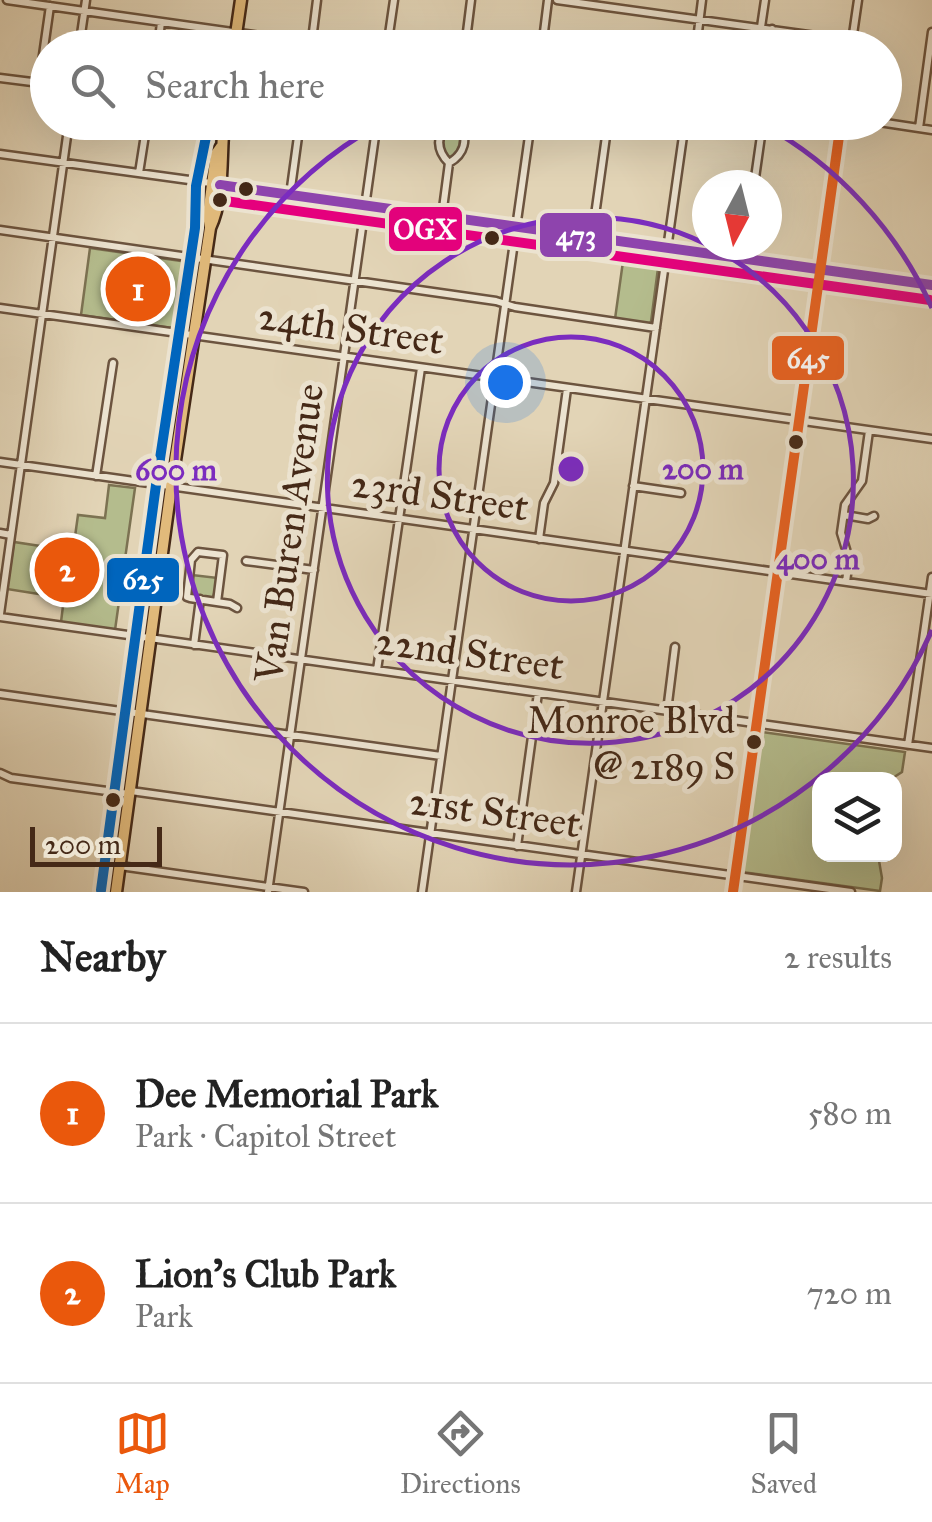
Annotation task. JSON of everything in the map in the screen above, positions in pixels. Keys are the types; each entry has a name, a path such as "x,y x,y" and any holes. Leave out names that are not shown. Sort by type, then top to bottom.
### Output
{"main road":[{"path":"236,30 241,0"},
{"path":"116,892 171,487 210,228 215,216 216,154 222,140"}],"street":[{"path":"7,0 221,30"},
{"path":"81,30 86,0"},
{"path":"313,30 317,0"},
{"path":"390,30 394,0"},
{"path":"468,30 472,0"},
{"path":"544,30 548,0"},
{"path":"556,0 777,30"},
{"path":"698,30 702,0"},
{"path":"761,28 765,0"},
{"path":"853,30 858,0"},
{"path":"48,30 50,6"},
{"path":"160,30 161,22"},
{"path":"919,128 932,32"},
{"path":"0,78 30,82"},
{"path":"902,125 932,130"},
{"path":"0,615 66,140"},
{"path":"140,174 145,140"},
{"path":"290,194 298,140"},
{"name":"Van Buren Avenue","path":"269,890 374,140"},
{"path":"439,140 441,154 449,163 442,216"},
{"path":"449,163 457,158 464,140"},
{"path":"422,892 528,140"},
{"path":"592,237 605,140"},
{"path":"576,892 682,140"},
{"path":"756,170 760,140"},
{"path":"733,892 838,140"},
{"path":"0,154 692,251"},
{"path":"0,230 656,328"},
{"path":"758,260 932,285"},
{"name":"24th Street","path":"0,308 932,439"},
{"path":"96,476 113,363"},
{"path":"377,670 421,368"},
{"path":"539,539 544,503 554,484 568,388"},
{"path":"846,582 849,559 841,532 849,498 862,481 869,431"},
{"name":"23rd Street","path":"0,462 931,594"},
{"path":"633,486 682,493"},
{"path":"844,514 874,516"},
{"path":"0,533 11,535"},
{"path":"217,602 223,555 201,552 191,560 186,595 238,608"},
{"path":"246,561 314,570"},
{"path":"908,745 932,577"},
{"path":"194,645 200,600"},
{"name":"22nd Street","path":"0,615 932,748"},
{"path":"666,711 675,646"},
{"path":"517,846 538,693"},
{"path":"0,694 441,756"},
{"name":"21st Street","path":"0,773 11,778 851,892"},
{"path":"120,866 304,892"}],"green space":[{"path":"461,140 460,152 449,160 442,141"},
{"path":"625,247 660,253 648,324 615,319"},
{"path":"90,248 195,263 186,330 81,315"},
{"path":"109,485 135,488 115,630 61,622 64,598 7,589 14,542 73,551 78,515 105,518"},
{"path":"192,575 218,578 213,598 190,593"},
{"path":"762,732 905,752 902,772 812,772 812,862 879,862 880,891 742,872"}],"transit line":[{"name":"625","path":"101,890 205,140"},
{"name":"645","path":"733,892 838,140"},
{"name":"473","path":"220,185 932,285"},
{"name":"OGX","path":"218,200 930,300"}],"place":[{"name":"Dee Memorial Park","path":"138,289"},
{"name":"Lion's Club Park","path":"67,570"},
{"name":"Monroe Blvd @ 2189 S","path":"754,742"}]}
